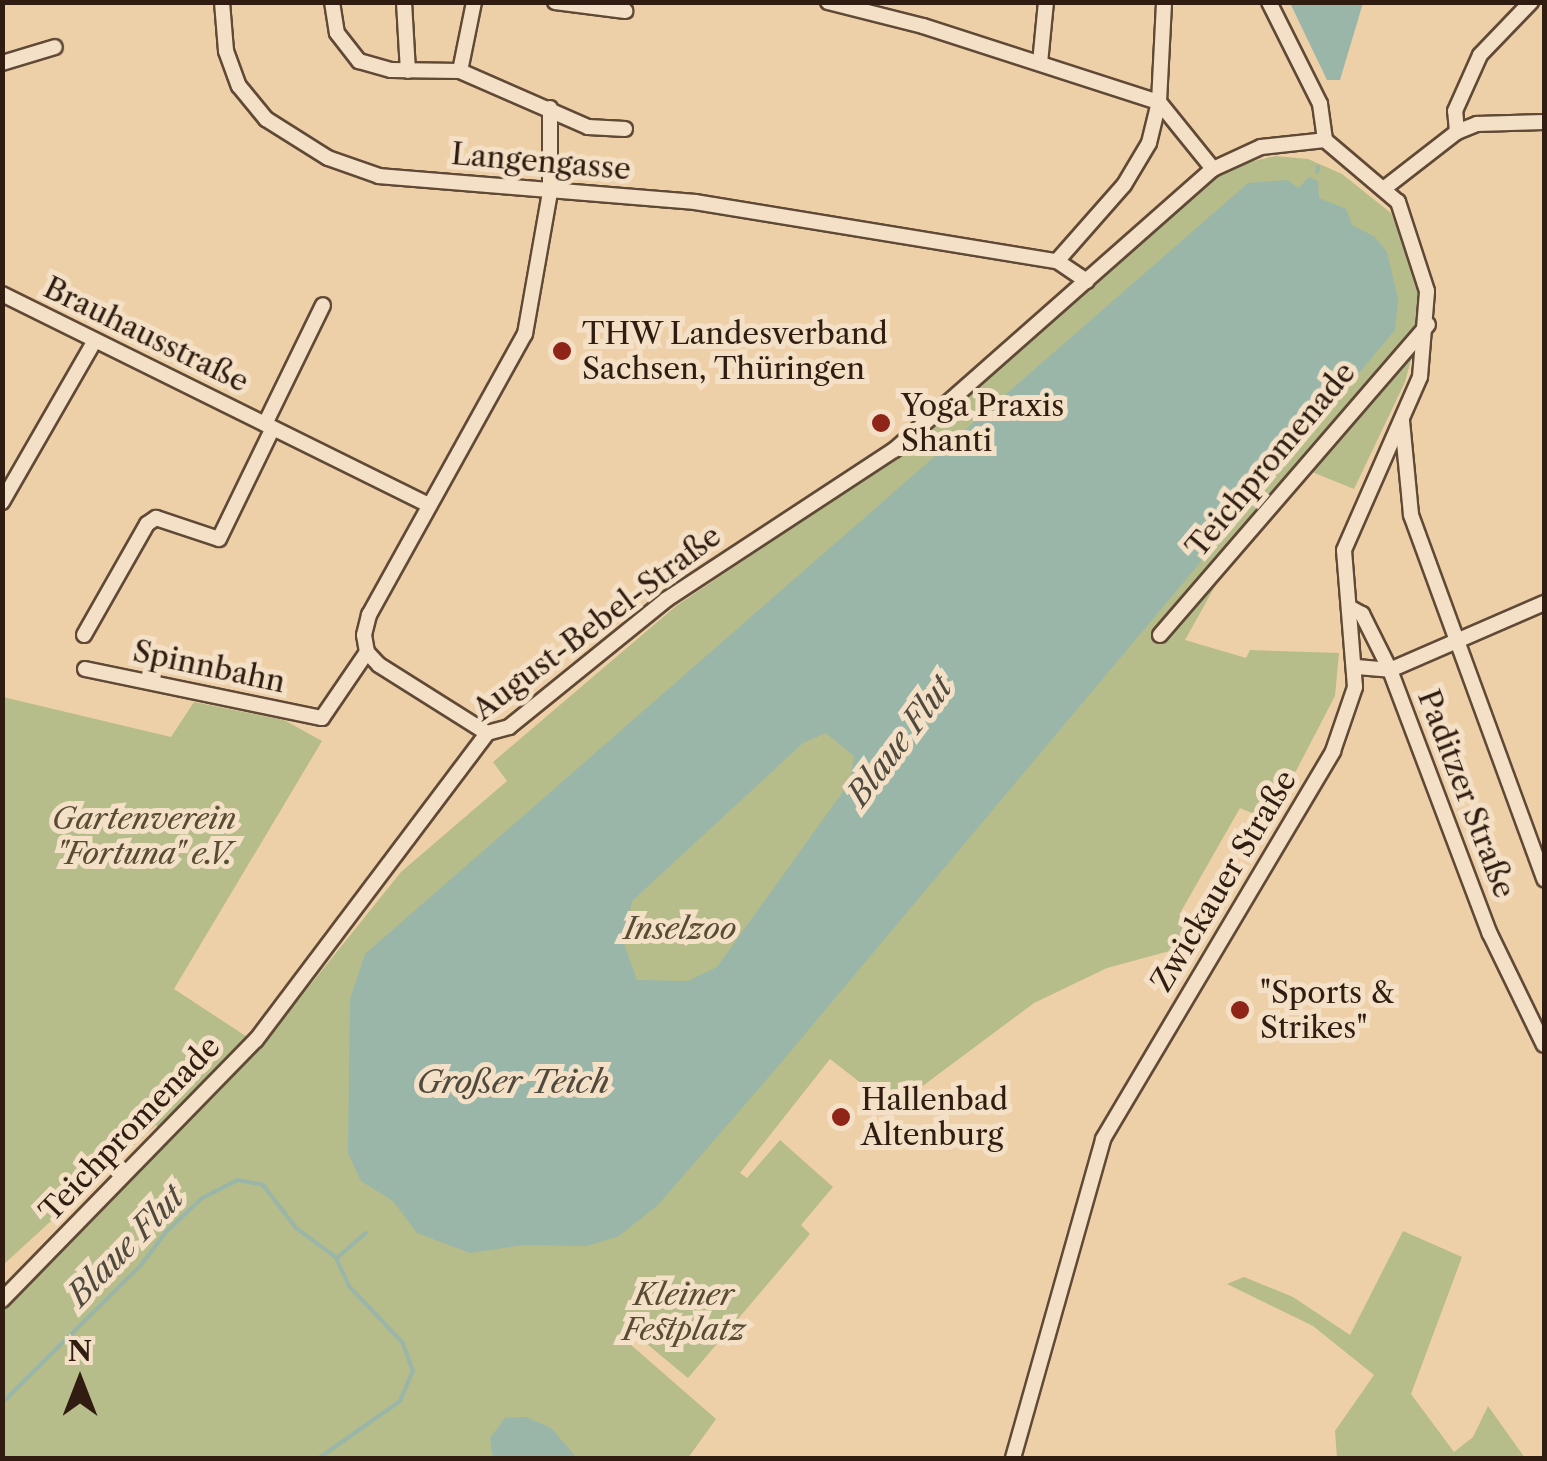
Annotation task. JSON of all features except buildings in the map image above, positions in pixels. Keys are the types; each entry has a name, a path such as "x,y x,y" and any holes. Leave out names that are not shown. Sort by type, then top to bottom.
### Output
{"street":[{"name":"Langengasse","path":"222,2 238,86 266,119 328,158 380,176 695,202 1057,261"},
{"path":"332,2 334,24 348,52 376,68 460,72 588,127 624,129"},
{"path":"404,2 408,71"},
{"path":"460,72 474,2"},
{"path":"555,2 625,11"},
{"path":"828,2 1159,102 1213,169"},
{"path":"1040,63 1046,2"},
{"path":"1086,281 1057,261 1124,185 1149,143 1159,102 1164,2"},
{"path":"1270,2 1320,104 1325,140 1386,186 1457,132 1478,124 1544,122"},
{"path":"1457,132 1455,111 1480,55 1531,2"},
{"path":"2,63 54,47"},
{"path":"488,733 366,652 369,614 525,334 550,192 550,108"},
{"name":"August-Bebel-Straße","path":"256,1040 488,733 509,727 668,599 885,457 1213,169 1261,146 1325,140"},
{"name":"Zwickauer Straße","path":"1013,1458 1104,1139 1346,725 1357,667 1347,536 1420,377 1428,325 1419,260 1386,186"},
{"name":"Brauhausstraße","path":"2,294 429,505"},
{"name":"Brauhausstraße","path":"269,426 322,305"},
{"name":"Teichpromenade","path":"1160,636 1428,325"},
{"path":"2,502 94,342"},
{"path":"1402,420 1411,515 1544,879"},
{"path":"84,635 156,518 219,539 269,426"},
{"path":"1390,670 1544,603"},
{"name":"Paditzer Straße","path":"1351,608 1362,614 1390,670 1490,934 1544,1045"},
{"name":"Spinnbahn","path":"86,669 322,718 366,652"},
{"name":"Paditzer Straße","path":"1357,667 1390,670"},
{"name":"Teichpromenade","path":"2,1300 256,1040"}],"green space":[{"path":"1275,156 1308,159 1342,174 1391,213 1415,273 1421,323 1405,382 1354,489 1312,472 1218,581 1185,640 1246,658 1250,650 1339,653 1335,696 1283,796 1276,795 1264,818 1240,808 1179,915 1207,933 1188,946 1107,968 1034,1003 893,1108 830,1059 740,1173 747,1178 780,1140 833,1187 801,1225 810,1234 688,1378 624,1325 623,1338 716,1419 688,1458 3,1458 3,1308 167,1136 156,1125 3,1265 3,697 171,737 194,702 284,720 322,741 174,989 261,1046 401,872 507,781 493,762 676,606 891,461 1229,167"},
{"path":"1403,1231 1462,1257 1411,1394 1454,1452 1473,1437 1488,1406 1525,1458 1337,1458 1335,1431 1374,1375 1313,1326 1227,1284 1244,1277 1293,1297 1350,1335"}],"water":[{"path":"1290,3 1363,3 1340,80 1327,80"},
{"name":"Großer Teich","path":"1309,177 1318,181 1319,198 1346,209 1352,225 1375,237 1387,252 1398,299 1395,330 774,1071 658,1205 619,1236 587,1246 524,1245 470,1253 417,1233 393,1201 361,1181 348,1153 350,999 365,954 1248,183 1287,180 1299,188","holes":["826,733 854,756 850,782 717,967 688,981 637,980 623,941 632,901 803,743"]},
{"path":"526,1417 551,1428 577,1458 493,1458 490,1438 505,1418"}],"waterway":[{"name":"Blaue Flut","path":"1317,172 1318,167"},
{"name":"Blaue Flut","path":"2,1403 141,1265 166,1232 202,1198 238,1180 263,1185 296,1228 337,1258 366,1233"},
{"name":"Blaue Flut","path":"319,1458 400,1401 413,1371 403,1343 349,1286 337,1260"}],"place":[{"name":"THW Landesverband Sachsen, Thüringen","path":"562,351"},
{"name":"Yoga Praxis Shanti","path":"881,423"},
{"name":"\"Sports & Strikes\"","path":"1240,1010"},
{"name":"Hallenbad Altenburg","path":"841,1117"}],"park label":[{"name":"Gartenverein \"Fortuna\" e.V.","path":"144,836"},
{"name":"Inselzoo","path":"680,929"},
{"name":"Kleiner Festplatz","path":"684,1312"}]}
